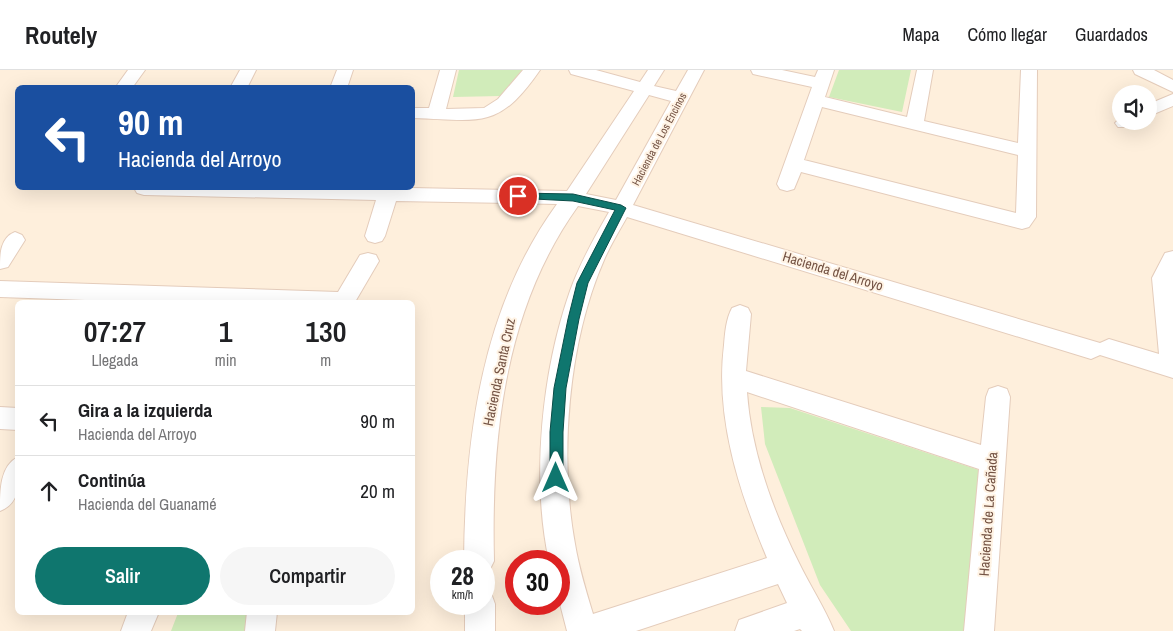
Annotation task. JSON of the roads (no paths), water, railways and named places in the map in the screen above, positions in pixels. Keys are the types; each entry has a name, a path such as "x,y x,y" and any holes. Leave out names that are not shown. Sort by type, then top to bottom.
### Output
{"street":[{"path":"125,85 137,70"},
{"path":"240,85 248,70"},
{"path":"339,85 345,70"},
{"path":"436,113 448,70"},
{"path":"415,113 482,115 489,113 502,104 532,70"},
{"path":"577,70 649,75 689,83"},
{"path":"759,70 820,84 914,124 1026,152"},
{"path":"914,124 925,70"},
{"path":"794,164 1022,222 1026,217 1029,70"},
{"path":"1141,70 1173,87"},
{"path":"573,198 649,75"},
{"name":"Hacienda de Los Encinos","path":"621,208 689,83"},
{"path":"787,184 820,84"},
{"path":"1157,107 1173,99"},
{"name":"Hacienda del Arroyo","path":"266,190 573,198 621,208 1100,349 1172,368"},
{"path":"375,236 389,192"},
{"name":"Hacienda Santa Cruz","path":"479,550 480,482 488,420 501,348 511,313 538,250 573,198"},
{"path":"582,631 560,542 556,478 556,432 560,388 582,283 621,208"},
{"path":"0,261 15,240"},
{"path":"1172,368 1163,278 1173,259"},
{"path":"345,300 368,260"},
{"path":"0,289 291,300"},
{"path":"740,314 734,346 735,404 740,434 766,522 813,621 750,631"},
{"path":"734,378 992,462"},
{"name":"Hacienda de La Cañada","path":"979,631 998,397"},
{"path":"0,418 15,419"},
{"path":"0,498 15,474"},
{"path":"589,631 688,601 786,567"},
{"path":"136,631 143,615"},
{"path":"260,631 262,615"},
{"path":"480,615 480,631"}]}
